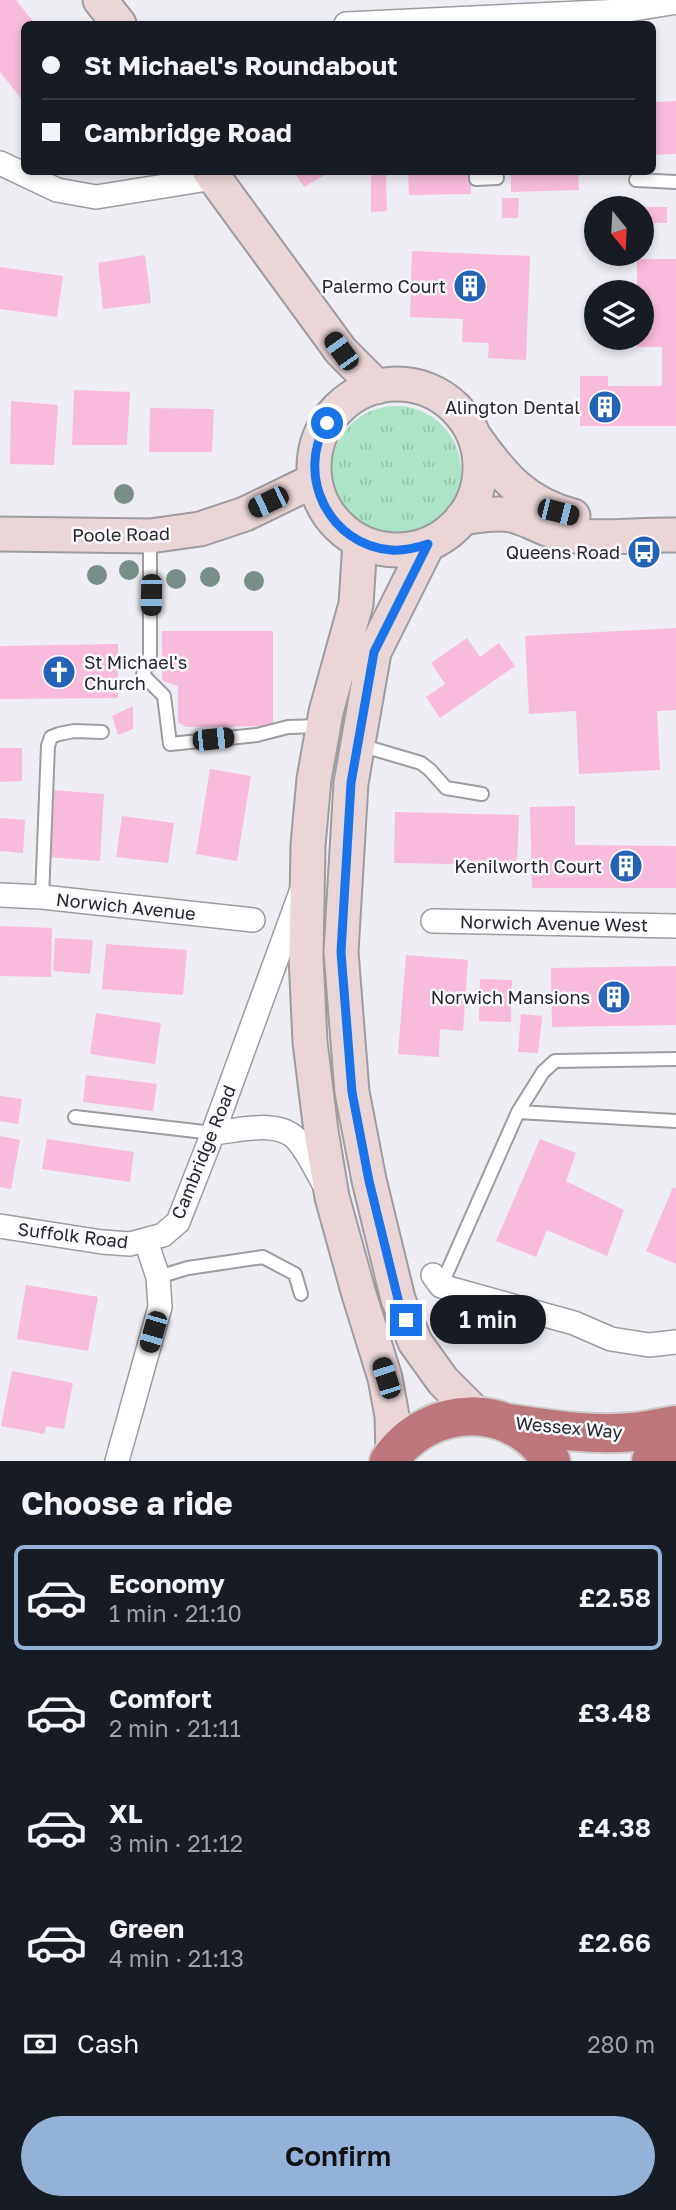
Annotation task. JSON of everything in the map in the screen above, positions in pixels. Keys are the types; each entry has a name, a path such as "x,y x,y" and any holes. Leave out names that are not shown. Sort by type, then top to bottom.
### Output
{"highway":[{"name":"Wessex Way","path":"391,1458 406,1441 422,1429 459,1417 607,1433 634,1432 676,1425"},
{"path":"490,1419 527,1435 551,1461"},
{"path":"651,1461 676,1450"}],"main road":[{"path":"100,0 117,21"},
{"path":"212,175 341,351 377,387"},
{"path":"474,436 479,454 479,477 472,502 462,519 447,533 428,544 391,550 360,542 330,516 321,501 314,466 317,447 330,419 351,399 377,387 407,385 435,394 458,411 496,468 516,487 550,510 640,534"},
{"name":"Poole Road","path":"0,534 150,536 200,530 245,514 315,480"},
{"path":"462,519 493,514 512,516 566,535 676,535"},
{"name":"Cambridge Road","path":"360,542 356,604 335,674 314,779 308,845 306,956 310,1042 332,1198 358,1292 386,1378 392,1416 391,1458"},
{"path":"428,544 374,652 351,783 341,952 352,1092 369,1181 395,1286 415,1342 443,1381 490,1419"}],"street":[{"path":"473,21 676,2"},
{"path":"0,163 21,173"},
{"path":"25,175 57,190 96,197 212,175"},
{"name":"Cambridge Road","path":"146,1241 163,1235 178,1222 308,872"},
{"name":"Norwich Avenue","path":"0,895 42,897 253,920"},
{"name":"Norwich Avenue West","path":"433,921 676,926"},
{"path":"213,1133 278,1128 297,1139 332,1198"},
{"name":"Suffolk Road","path":"0,1226 102,1242 130,1244 146,1241"},
{"path":"117,1461 160,1307 158,1276 146,1241"},
{"path":"437,1281 574,1323 611,1339 649,1345 676,1342"}],"lane":[{"path":"476,175 476,179 498,178"},
{"path":"636,180 676,182"},
{"path":"150,536 150,655 144,675 164,696 170,744 257,735 288,727 323,726"},
{"path":"42,897 48,746 51,737 74,731 102,732"},
{"path":"358,744 421,763 446,788 482,794"},
{"path":"437,1281 518,1112 537,1080 555,1061 676,1059"},
{"path":"518,1112 676,1121"},
{"path":"75,1117 213,1133"},
{"path":"158,1276 188,1268 263,1257 295,1274 301,1294"}],"green space":[{"path":"396,406 421,411 442,425 456,446 461,471 456,496 442,517 421,531 396,536 371,531 350,517 336,496 331,471 336,446 350,425 371,411"}],"building":[{"path":"0,0 16,0 33,21 21,21 21,98 0,72"},
{"path":"676,101 676,154 656,155 656,102"},
{"path":"296,175 325,175 304,187"},
{"path":"371,175 386,175 387,211 371,212"},
{"path":"408,175 471,175 471,194 409,195"},
{"path":"511,175 578,175 579,190 511,192"},
{"path":"502,198 519,198 518,218 502,218"},
{"path":"654,207 667,207 667,223 654,223"},
{"name":"Palermo Court","path":"412,251 530,256 526,360 488,358 489,343 462,342 463,319 410,317"},
{"path":"145,255 151,303 103,309 98,263"},
{"path":"654,259 676,259 676,426 580,426 580,376 608,376 608,386 662,386 662,347 654,347 654,280 637,280 637,266 654,266"},
{"path":"0,267 63,276 57,317 0,309"},
{"path":"74,390 130,392 127,445 72,445"},
{"path":"11,401 58,405 54,465 10,464"},
{"path":"150,408 214,409 212,452 149,452"},
{"path":"676,628 676,710 657,711 660,770 579,774 576,711 529,714 525,636"},
{"path":"162,631 273,631 273,726 186,727 178,722 178,686 163,681 162,676"},
{"path":"467,638 480,657 499,643 515,666 440,718 426,697 445,684 431,663"},
{"name":"St Michael's Church","path":"118,644 118,698 0,699 0,646"},
{"path":"133,706 133,729 118,735 112,716"},
{"path":"0,748 22,748 22,781 0,782"},
{"path":"210,769 251,776 237,861 196,854"},
{"path":"52,790 104,794 100,861 47,857"},
{"path":"575,806 575,845 676,846 676,888 532,888 530,807"},
{"path":"395,812 519,815 517,865 394,863"},
{"path":"122,816 174,823 168,863 116,857"},
{"path":"0,818 25,820 23,853 0,851"},
{"path":"0,926 52,928 51,977 0,976"},
{"path":"55,938 93,940 90,974 53,971"},
{"path":"106,944 187,950 183,995 102,989"},
{"path":"406,955 468,960 463,1031 440,1029 439,1057 398,1054"},
{"name":"Norwich Mansions","path":"676,966 676,1025 552,1027 551,968"},
{"path":"480,979 512,980 511,1022 479,1021"},
{"path":"96,1013 161,1023 155,1064 90,1054"},
{"path":"521,1014 542,1016 538,1053 518,1052"},
{"path":"86,1075 157,1084 153,1111 83,1102"},
{"path":"0,1096 22,1099 18,1124 0,1121"},
{"path":"0,1136 20,1140 11,1189 0,1187"},
{"path":"47,1139 134,1152 130,1182 42,1169"},
{"path":"540,1139 576,1153 566,1181 624,1210 607,1256 547,1230 536,1257 496,1241"},
{"path":"673,1187 676,1189 676,1264 646,1251"},
{"path":"26,1285 98,1297 88,1351 17,1339"},
{"path":"12,1371 73,1383 64,1429 46,1426 44,1434 1,1426"}],"place":[{"name":"Palermo Court","path":"470,286"},
{"name":"Alington Dental","path":"605,407"},
{"name":"Queens Road","path":"644,552"},
{"name":"St Michael's Church","path":"59,672"},
{"name":"Kenilworth Court","path":"626,866"},
{"name":"Norwich Mansions","path":"614,997"}],"route":[{"path":"327,423 318,442 314,471 321,501 334,520 360,542 378,548 404,550 428,544 374,652 351,783 341,952 352,1092 369,1181 398,1299 406,1320"}]}
